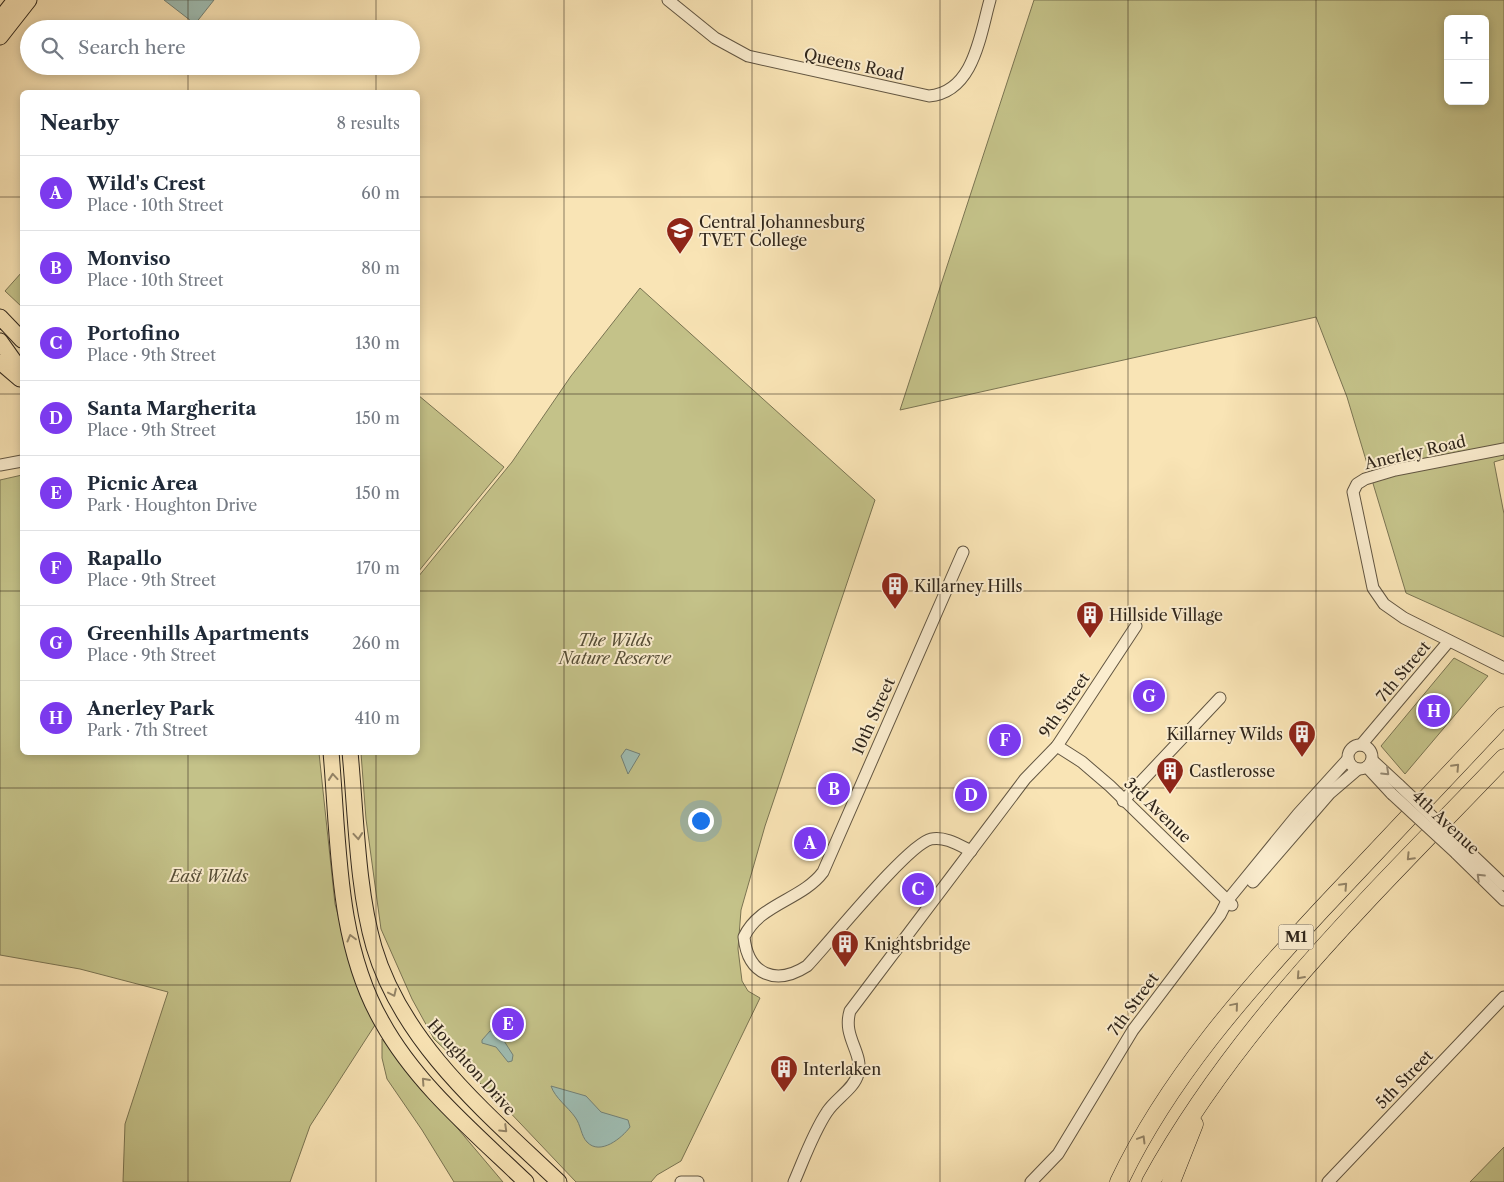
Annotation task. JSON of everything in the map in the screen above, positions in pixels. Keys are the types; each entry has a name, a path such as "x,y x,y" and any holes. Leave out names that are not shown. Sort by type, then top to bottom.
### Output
{"highway":[{"name":"M1","path":"1119,1182 1130,1160 1173,1090 1231,1011 1336,894 1504,716"},
{"name":"M1","path":"1151,1182 1208,1089 1262,1017 1370,899 1504,758"},
{"path":"1171,1182 1208,1089"},
{"path":"1111,1182 1130,1160"}],"main road":[{"path":"0,19 15,0"},
{"path":"0,37 29,0"},
{"path":"0,317 20,338"},
{"path":"0,341 20,369"},
{"path":"0,362 20,380"},
{"path":"331,755 346,917 359,967 372,1002 390,1036 420,1075 515,1175 526,1182"},
{"name":"Houghton Drive","path":"350,755 365,908 374,948 397,1002 421,1038 450,1073 489,1115 559,1182"}],"street":[{"name":"Queens Road","path":"668,0 715,38 748,56 929,96 946,93 964,78 976,49 990,0"},
{"name":"Anerley Road","path":"1504,449 1395,470 1365,479 1355,487 1353,492 1373,588 1390,610 1504,668"},
{"path":"0,465 20,461"},
{"name":"10th Street","path":"963,552 822,872 810,885 764,912 747,929 744,937 745,947 750,960 760,971 768,975 778,976 799,971 811,962 897,866 922,843 930,839 947,840 971,851"},
{"name":"9th Street","path":"794,1182 822,1120 833,1104 852,1085 859,1071 858,1060 848,1034 850,1011 1025,779 1056,746 1136,626"},
{"name":"7th Street","path":"1302,818 1366,758 1382,729 1382,722 1449,641"},
{"path":"1123,801 1220,698"},
{"name":"3rd Avenue","path":"1056,746 1082,762 1178,851 1230,903"},
{"name":"7th Street","path":"1031,1182 1058,1154 1133,1030 1220,915 1302,818 1348,759 1350,750 1366,758"},
{"name":"4th Avenue","path":"1348,759 1350,764 1366,758 1396,790 1459,849 1504,886"},
{"name":"4th Avenue","path":"1459,849 1504,900"},
{"name":"5th Street","path":"1328,1182 1504,997"},
{"path":"681,1182 698,1182"}],"green space":[{"path":"1034,0 1504,0 1504,459 1494,462 1504,514 1504,637 1406,593 1347,397 1316,317 900,410"},
{"path":"20,274 20,305 5,291"},
{"name":"The Wilds Nature Reserve","path":"640,288 875,500 765,826 741,910 738,949 742,981 748,991 760,998 681,1161 657,1175 651,1182 576,1182 501,1103 434,1039 412,999 381,929 366,819 361,755 420,755 420,575 512,462 571,376"},
{"path":"420,397 504,467 420,570"},
{"name":"East Wilds","path":"20,475 20,755 319,755 335,904 357,981 375,1025 310,1126 290,1182 123,1182 125,1124 168,992 80,969 0,955 0,480"},
{"path":"1454,658 1488,676 1405,774 1381,746"},
{"path":"382,1039 503,1182 454,1182 422,1130 387,1079 382,1058"},
{"path":"1504,1147 1504,1182 1470,1182"}],"water":[{"path":"164,0 214,0 198,20 190,20"},
{"path":"626,749 640,754 628,774 621,756"},
{"path":"490,1031 497,1031 499,1033 513,1055 512,1061 508,1062 496,1047 482,1043 482,1040"},
{"path":"551,1086 586,1096 601,1112 628,1120 630,1127 622,1136 610,1144 598,1147 592,1146 585,1140 577,1120 555,1094"}],"place":[{"name":"Central Johannesburg TVET College","path":"680,255"},
{"name":"Killarney Hills","path":"895,610"},
{"name":"Hillside Village","path":"1090,639"},
{"name":"Greenhills Apartments","path":"1149,696"},
{"name":"Anerley Park","path":"1434,711"},
{"name":"Rapallo","path":"1005,740"},
{"name":"Killarney Wilds","path":"1302,758"},
{"name":"Monviso","path":"834,789"},
{"name":"Santa Margherita","path":"971,795"},
{"name":"Castlerosse","path":"1170,795"},
{"name":"Wild's Crest","path":"810,843"},
{"name":"Portofino","path":"918,889"},
{"name":"Knightsbridge","path":"845,968"},
{"name":"Picnic Area","path":"508,1024"},
{"name":"Interlaken","path":"784,1093"}]}
